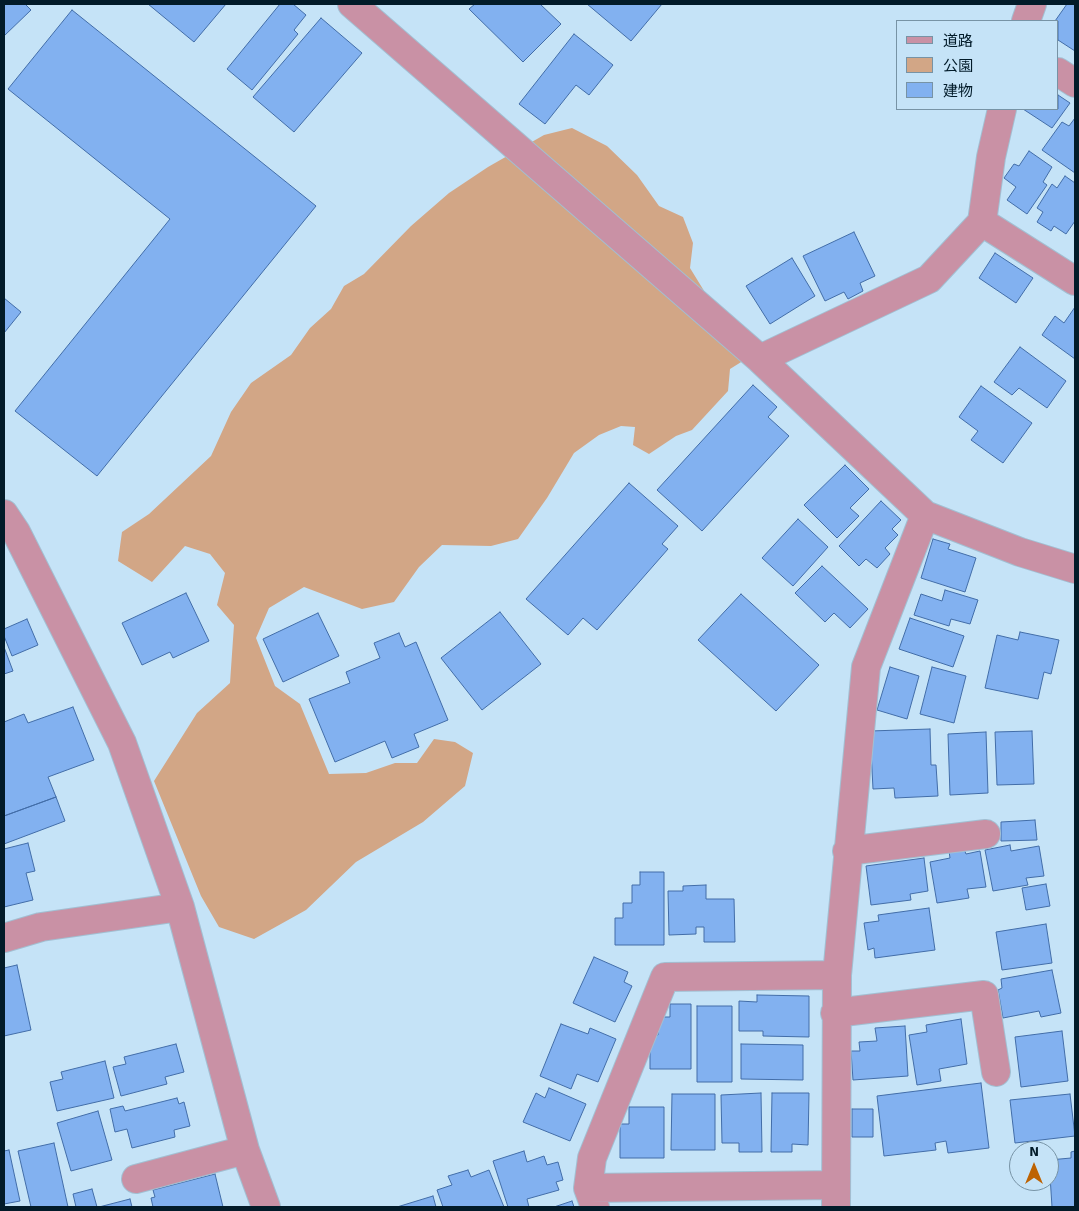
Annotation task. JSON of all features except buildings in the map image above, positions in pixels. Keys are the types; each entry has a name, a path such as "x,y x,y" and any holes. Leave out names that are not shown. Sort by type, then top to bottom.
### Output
{"street":[{"path":"352,4 760,359 925,515 1020,552 1075,569"},
{"path":"1026,20 1032,4"},
{"path":"1059,73 1075,83"},
{"path":"760,359 929,278 982,222 1002,110"},
{"path":"982,222 1075,281"},
{"path":"4,514 16,532 122,743 180,907 245,1150 266,1207"},
{"path":"837,975 665,977 592,1158 591,1198 835,1196 835,1013 837,975 847,851 866,667 925,515"},
{"path":"847,851 986,834"},
{"path":"4,938 40,927 180,907"},
{"path":"835,1013 984,995 996,1072"},
{"path":"136,1179 245,1150"}],"green space":[{"path":"572,128 607,146 637,175 659,206 683,217 693,243 690,268 746,359 730,369 728,391 692,430 676,436 649,454 633,445 635,427 621,426 599,435 574,453 547,498 518,539 491,546 442,545 419,567 394,602 362,609 304,587 269,608 256,638 275,686 300,704 329,774 366,773 395,763 417,763 434,739 455,742 473,753 465,786 423,822 356,862 306,910 254,939 219,927 201,896 154,781 197,713 230,683 234,625 217,605 225,573 210,554 185,546 152,582 118,561 122,532 149,514 211,456 231,412 251,383 291,355 310,328 331,309 344,286 364,274 411,226 449,193 488,167 544,135"}]}
